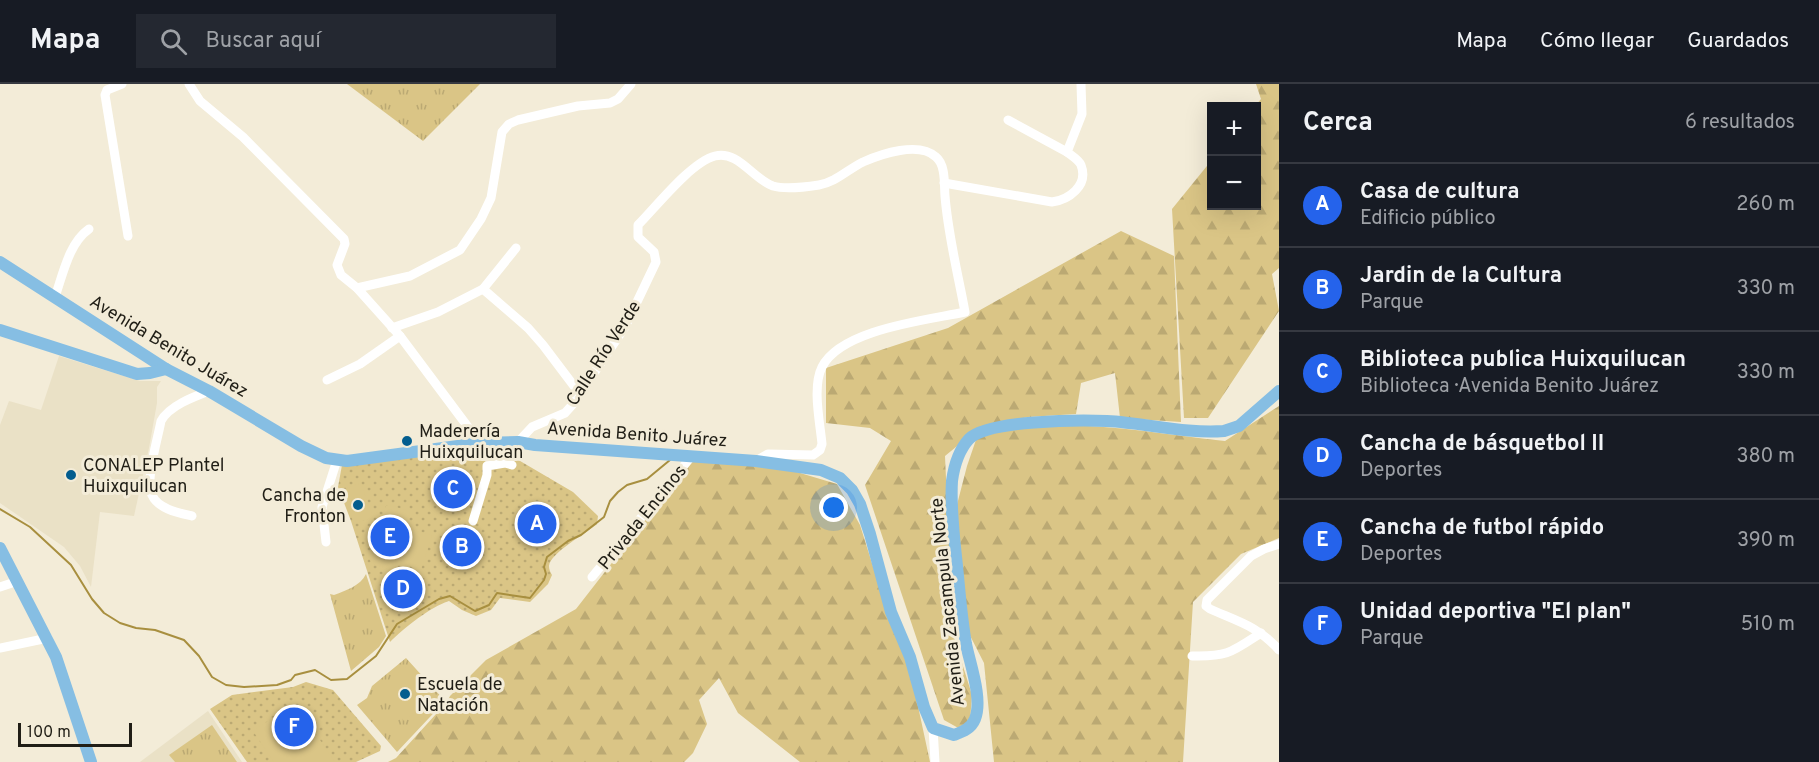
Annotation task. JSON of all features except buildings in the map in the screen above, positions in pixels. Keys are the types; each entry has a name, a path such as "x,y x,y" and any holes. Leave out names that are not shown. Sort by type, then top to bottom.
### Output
{"main road":[{"name":"Avenida Benito Juárez","path":"0,262 166,369 209,390 301,446 338,460 347,461 480,443 518,442 688,460 756,461 821,470 832,474 846,483 856,496 870,534 891,612 910,657 924,707 933,728"},
{"path":"0,330 137,374 150,374 166,369"},
{"name":"Avenida Zacampula Norte","path":"933,728 954,735 970,727 975,721 977,712 976,687 966,642 952,519 954,471 962,448 972,436 1006,426 1083,421 1224,431 1239,426 1276,396"},
{"path":"0,548 48,638 91,762"}],"street":[{"path":"122,84 107,90 105,95 128,236"},
{"path":"189,84 200,101 243,137 344,239 345,244 338,265 341,275 357,288 400,336 480,443"},
{"path":"357,288 410,276 460,250 482,219 491,198 502,132 509,124 572,107 610,103 618,99 632,84"},
{"path":"1067,152 1082,114 1081,84"},
{"path":"756,461 768,454 813,455 820,450 822,444 818,397 819,378 822,367 828,359 845,345 901,324 965,312 945,201 944,183 1052,202 1063,201 1074,194 1082,176 1081,163 1067,152 1008,120"},
{"name":"Calle Río Verde","path":"518,442 536,424 565,413 625,327 654,266 656,257 654,252 638,237 638,225 701,162 716,155 728,155 758,177 775,186 798,187 832,182 862,163 892,151 914,149 937,157 942,166 944,183"},
{"path":"55,297 73,250 81,235 89,229"},
{"path":"392,328 438,312 483,289 516,248"},
{"path":"483,289 528,328 580,394"},
{"path":"327,380 360,364 400,336"},
{"path":"192,516 172,511 156,501 152,495 150,480 161,422 165,414 172,408 209,390"},
{"path":"326,542 322,507 338,460"},
{"name":"Privada Encinos","path":"592,577 688,460"},
{"path":"473,521 487,475 487,466 506,463 512,465"},
{"path":"1278,646 1248,624 1210,609 1206,606 1206,602 1251,556 1279,544"},
{"path":"0,587 18,581"},
{"path":"1192,656 1229,654 1261,633"},
{"path":"0,648 48,638"},
{"path":"933,728 935,762"}],"shaded area":[{"name":"CONALEP Plantel Huixquilucan","path":"59,356 140,381 161,381 157,387 157,403 149,448 134,516 100,512 91,587 80,566 64,547 0,503 0,425 9,401 41,410"},
{"path":"208,711 242,762 140,762"}],"green space":[{"path":"347,84 480,84 423,141"},
{"path":"1256,84 1279,84 1279,268 1272,274 1279,311 1208,418 1184,418 1172,209 1207,166 1207,210 1261,210 1261,102 1258,102 1261,99"},
{"path":"1121,231 1174,256 1181,422 1120,418 1115,373 1081,383 1076,414 1028,417 979,428 945,456 953,634 972,695 969,734 944,720 865,485 891,441 870,428 826,423 826,368 948,328"},
{"path":"1279,406 1279,538 1241,554 1193,602 1183,762 994,762 984,663 957,610 952,524 978,434 1022,427 1077,425 1225,441"},
{"path":"477,449 483,460 489,464 515,458 573,492 598,516 597,524 556,555 549,566 552,575 548,584 530,602 500,598 491,610 476,616 449,601 418,618 390,642 338,487 342,465"},
{"path":"695,456 790,470 837,484 860,525 881,592 907,655 930,762 800,762 738,713 719,678 699,700 707,724 693,753 684,762 388,762 396,758 450,696 486,660 576,609"},
{"name":"Cancha de Fronton","path":"361,483 373,517 354,524 342,490"},
{"path":"386,506 409,511 410,515 395,568 391,570 371,563 370,559"},
{"path":"410,529 432,535 421,570 399,563"},
{"path":"398,569 419,575 409,610 387,603"},
{"path":"366,574 386,636 379,647 351,671 330,594 334,595 353,587"},
{"path":"406,658 445,701 397,752 357,705 367,698 372,686"},
{"name":"Escuela de Natación","path":"405,667 431,699 404,721 378,690"},
{"path":"306,682 333,690 381,746 380,751 356,762 247,762 210,709 232,695 293,687"},
{"path":"295,703 335,762 274,762 253,731"},
{"path":"212,725 237,762 175,762 169,755"}],"waterway":[{"path":"0,509 30,527 71,565 92,599 104,613 120,623 155,630 184,640 199,656 212,677 226,685 244,687 277,685 291,680 295,675 315,670 331,680 347,679 376,656 397,624 439,599 450,596 475,611 489,605 497,593 530,598 544,580 547,557 604,517 610,501 618,492 627,485 647,479 670,460"}],"place":[{"name":"Maderería Huixquilucan","path":"407,441"},
{"name":"CONALEP Plantel Huixquilucan","path":"71,475"},
{"name":"Biblioteca publica Huixquilucan","path":"453,489"},
{"name":"Cancha de Fronton","path":"358,505"},
{"name":"Casa de cultura","path":"537,524"},
{"name":"Cancha de futbol rápido","path":"390,537"},
{"name":"Jardin de la Cultura","path":"462,547"},
{"name":"Cancha de básquetbol II","path":"403,589"},
{"name":"Escuela de Natación","path":"405,694"},
{"name":"Unidad deportiva \"El plan\"","path":"294,727"}]}
